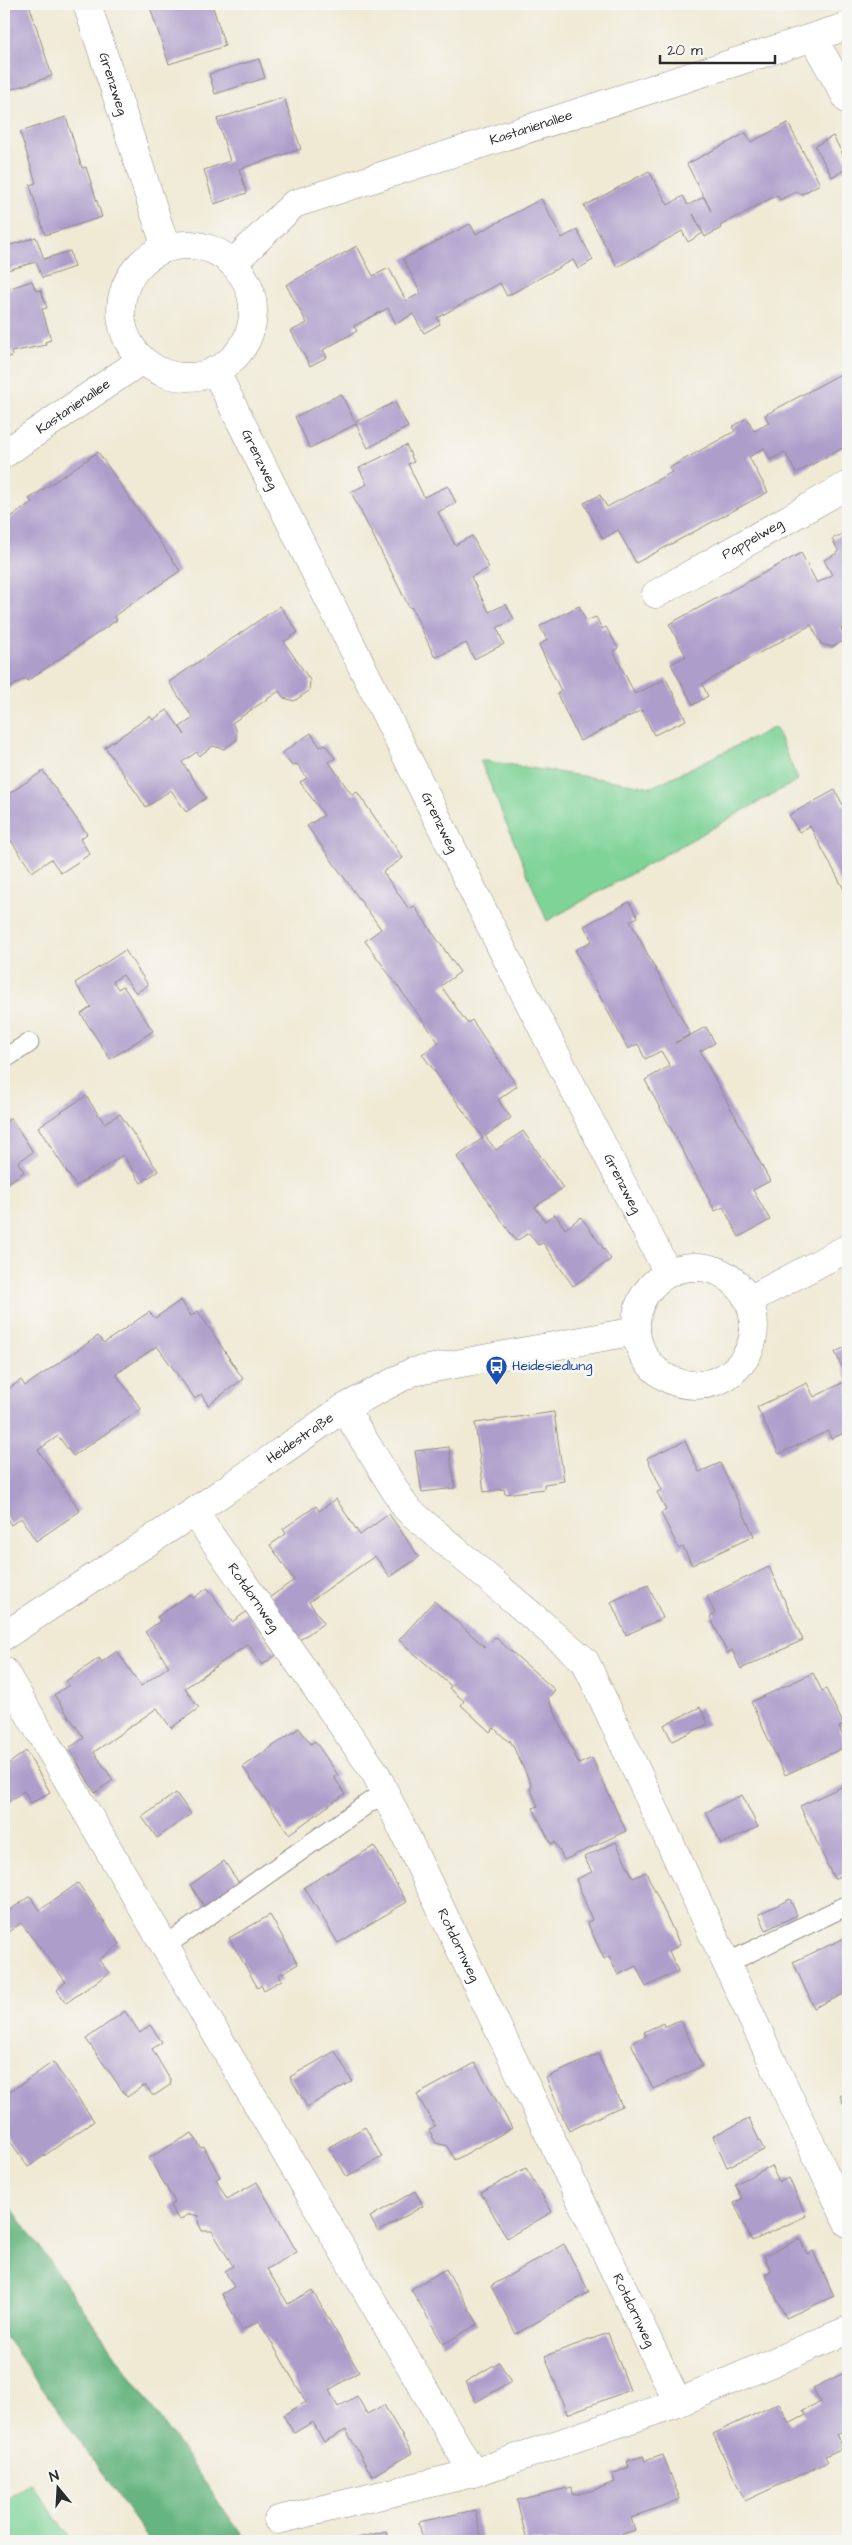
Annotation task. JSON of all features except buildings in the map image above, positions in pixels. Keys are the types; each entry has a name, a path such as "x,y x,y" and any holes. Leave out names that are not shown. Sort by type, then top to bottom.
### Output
{"street":[{"name":"Grenzweg","path":"87,4 166,248"},
{"name":"Kastanienallee","path":"233,263 294,204 848,26"},
{"path":"813,38 848,100"},
{"path":"184,245 202,247 219,253 233,263 245,280 252,299 253,319 247,338 236,355 215,370 201,376 180,376 159,371 142,360 128,341 121,320 122,297 131,276 141,264 146,259 166,248 184,245"},
{"name":"Kastanienallee","path":"4,454 142,360"},
{"name":"Grenzweg","path":"215,370 507,959 668,1273"},
{"name":"Pappelweg","path":"656,594 848,485"},
{"path":"750,1300 848,1248"},
{"path":"686,1267 705,1267 723,1273 738,1284 750,1300 755,1318 754,1337 748,1354 737,1369 722,1380 703,1385 684,1385 666,1378 658,1372 651,1366 640,1350 636,1331 636,1314 643,1298 653,1283 668,1273 686,1267"},
{"name":"Heidestraße","path":"4,1636 194,1512 344,1408 412,1372 636,1331"},
{"path":"344,1408 406,1508 585,1661 848,2223"},
{"name":"Rotdornweg","path":"194,1512 376,1774 678,2403"},
{"path":"4,1670 472,2473"},
{"path":"278,2520 472,2473 678,2403 848,2330"}],"lane":[{"path":"4,1059 29,1043"},
{"path":"165,1946 384,1792"},
{"path":"727,1963 848,1905"}],"green space":[{"path":"775,727 798,780 547,921 480,760 652,787"},
{"path":"4,2197 246,2541 150,2541 4,2334"},
{"path":"30,2483 72,2541 4,2541 4,2501"}],"place":[{"name":"Heidesiedlung","path":"496,1385"}]}
